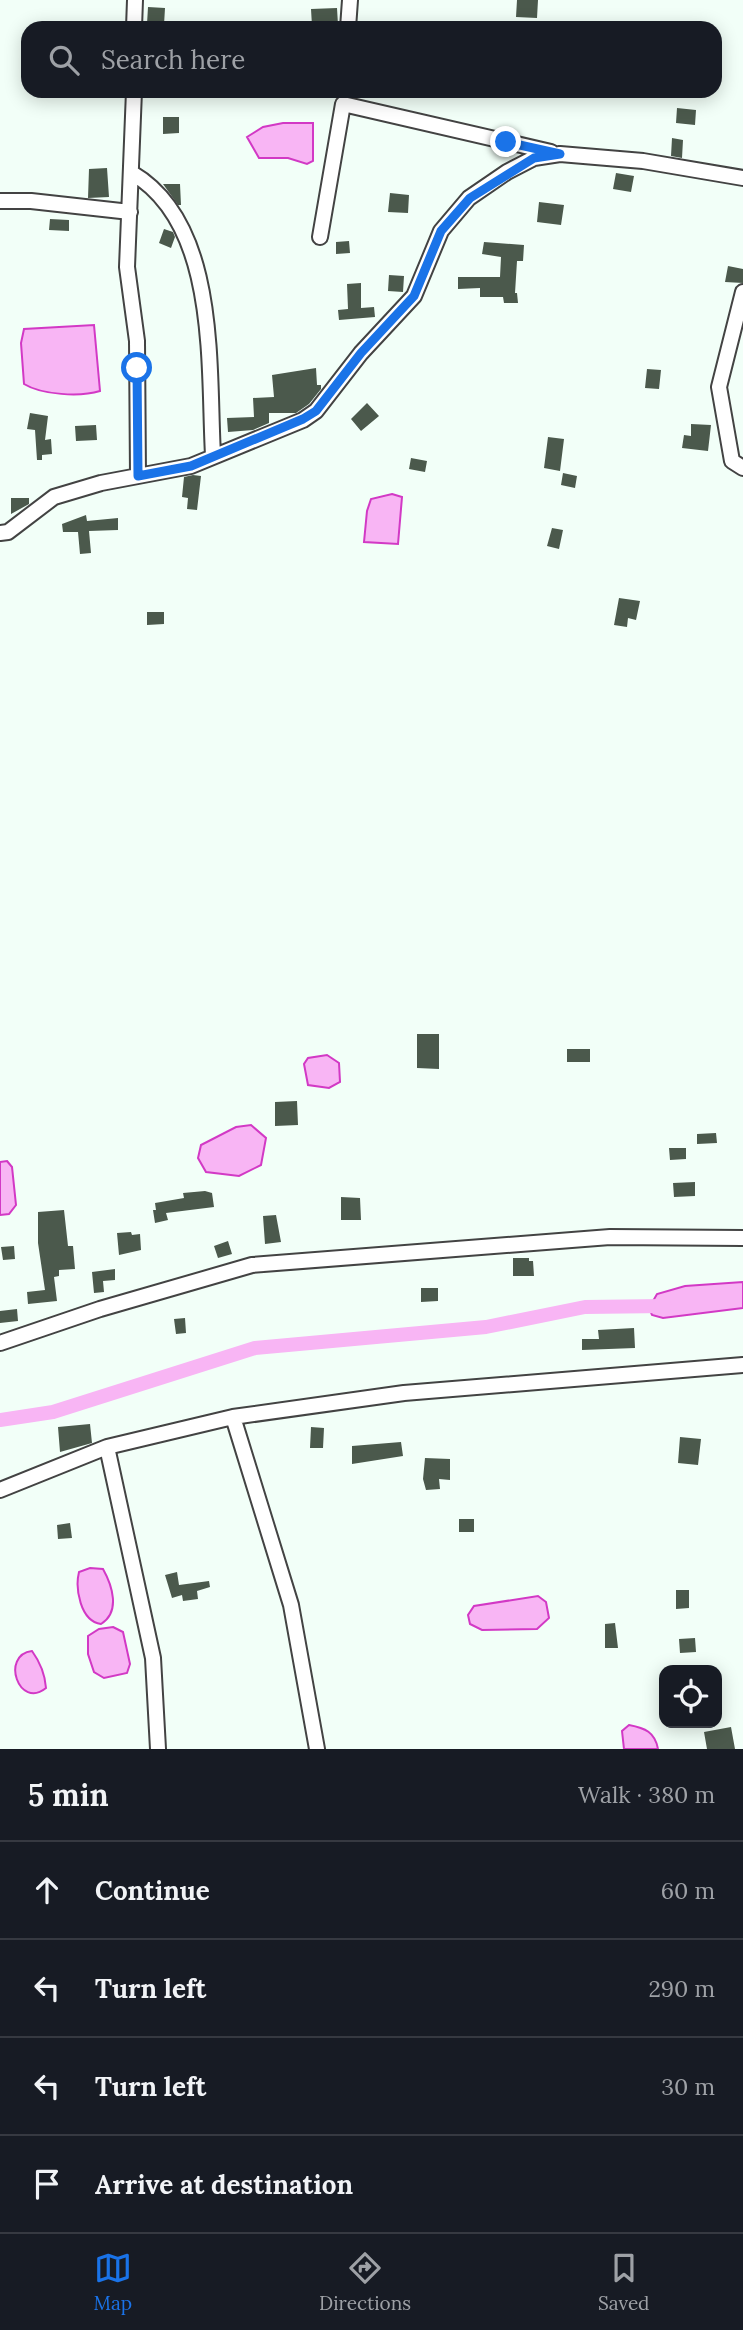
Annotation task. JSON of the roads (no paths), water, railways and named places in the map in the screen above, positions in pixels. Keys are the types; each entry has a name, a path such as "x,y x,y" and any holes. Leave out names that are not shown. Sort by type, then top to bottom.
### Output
{"street":[{"path":"135,0 135,21"},
{"path":"348,21 350,0"},
{"path":"134,98 127,267 137,341 138,476"},
{"path":"320,237 343,98"},
{"path":"347,98 560,154 643,161 743,178"},
{"path":"0,533 8,532 54,497 191,466 316,411 361,353 414,296 441,231 470,198 534,158 560,154"},
{"path":"132,173 151,185 183,232 202,284 214,455"},
{"path":"0,201 31,201 130,212"},
{"path":"743,292 719,387 732,460 743,468"},
{"path":"0,1343 100,1309 252,1265 610,1237 743,1238"},
{"path":"0,1490 107,1447 233,1417 404,1393 743,1366"},
{"path":"233,1417 291,1605 317,1749"},
{"path":"107,1447 153,1658 158,1749"}],"waterway":[{"path":"0,1420 53,1412 255,1348 486,1327 585,1307 665,1306"}]}
